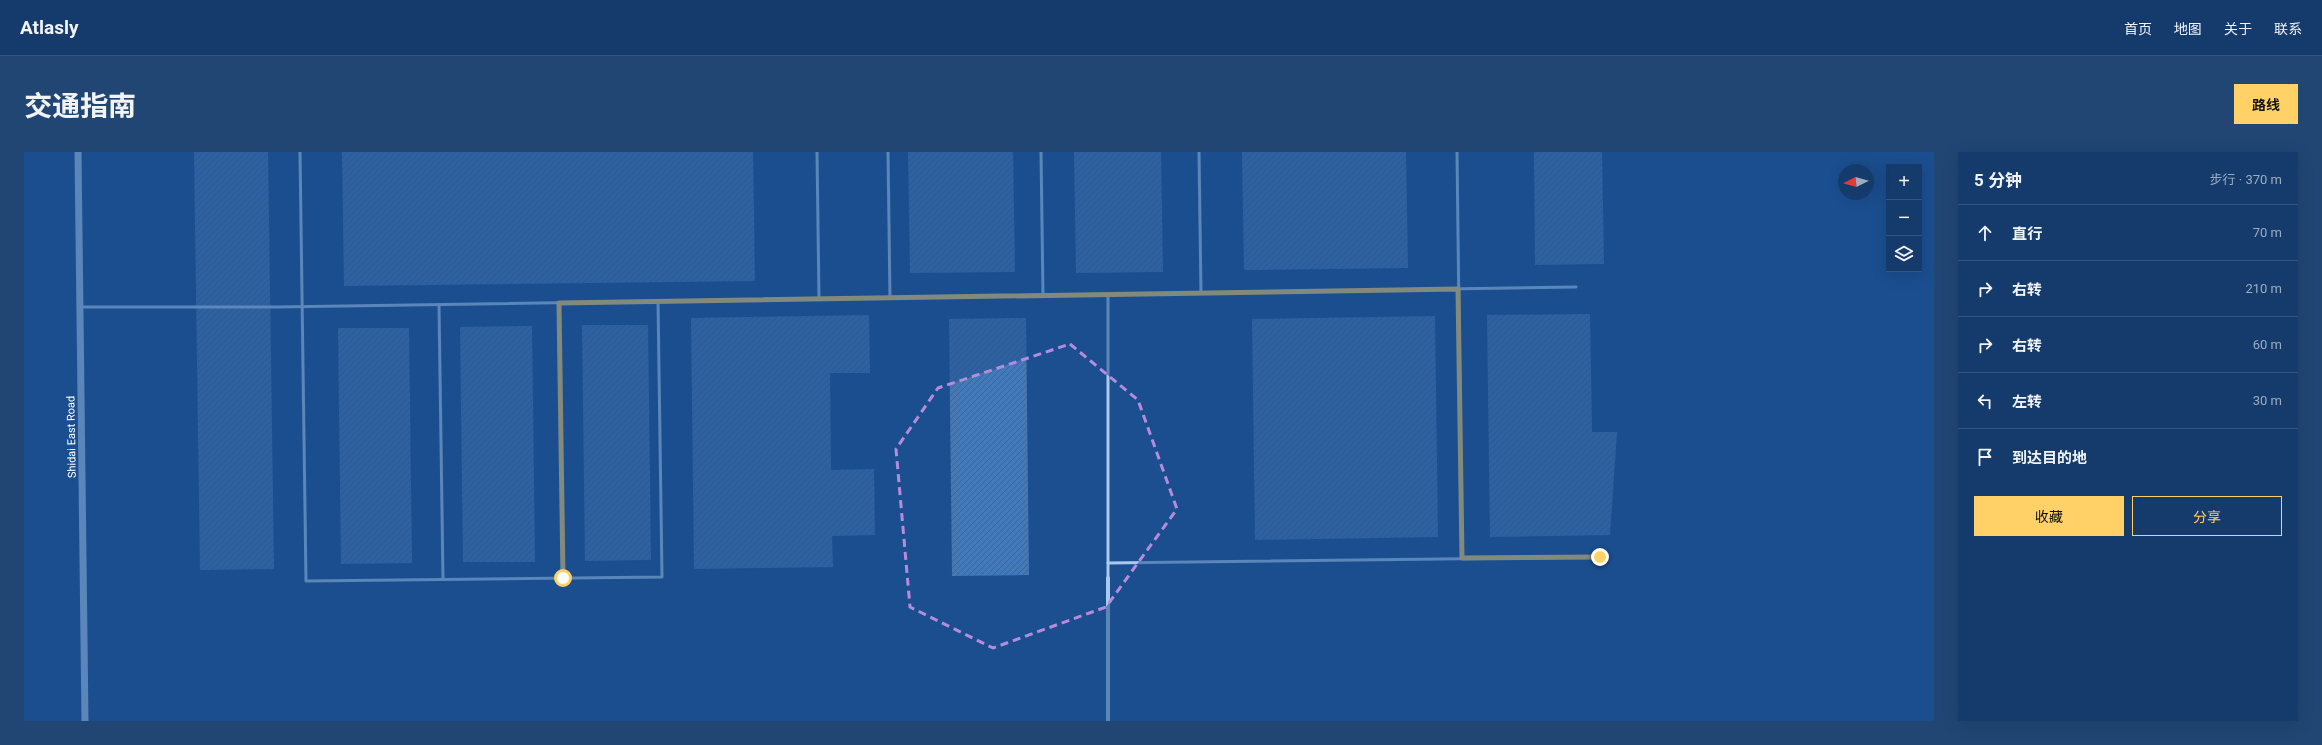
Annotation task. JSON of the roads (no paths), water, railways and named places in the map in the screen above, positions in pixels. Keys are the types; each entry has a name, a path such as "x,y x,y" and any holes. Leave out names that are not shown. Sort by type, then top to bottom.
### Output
{"street":[{"name":"Shidai East Road","path":"78,152 85,721"},
{"path":"1108,578 1108,721"}],"lane":[{"path":"300,152 306,581 662,577 658,301"},
{"path":"817,152 819,299"},
{"path":"888,152 890,298"},
{"path":"1041,152 1043,296"},
{"path":"1199,152 1201,293"},
{"path":"1457,152 1462,558"},
{"path":"80,307 302,307 1576,287"},
{"path":"1108,294 1108,578"},
{"path":"559,303 563,578"},
{"path":"439,305 443,579"},
{"path":"1108,563 1600,557"}]}
